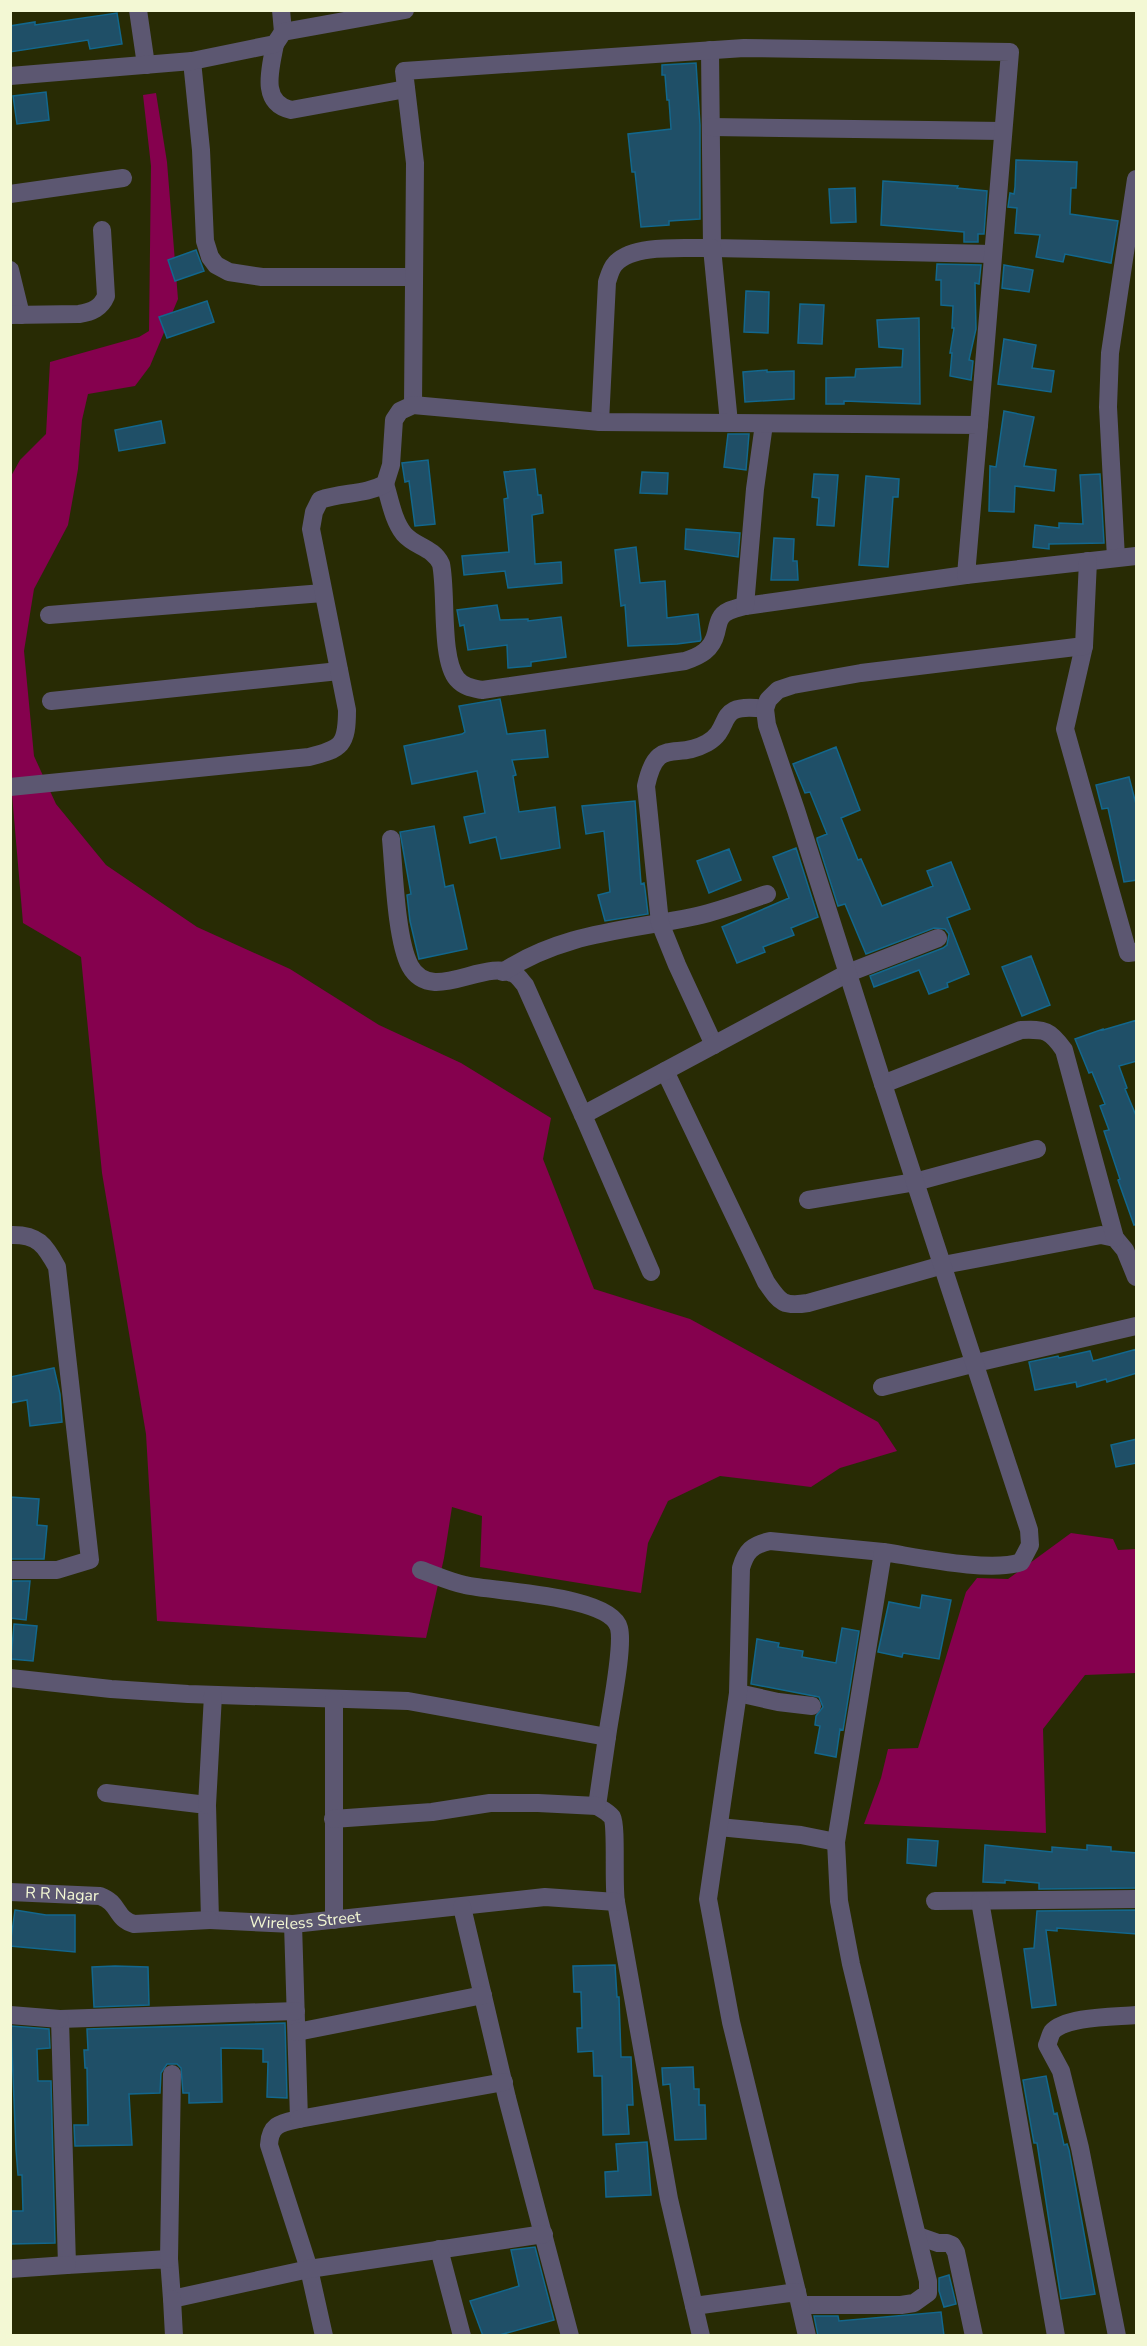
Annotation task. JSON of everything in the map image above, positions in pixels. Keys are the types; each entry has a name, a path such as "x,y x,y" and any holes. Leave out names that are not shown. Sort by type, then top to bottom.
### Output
{"street":[{"path":"138,10 146,65"},
{"path":"281,10 279,38 268,83 274,100 282,108 291,110 406,89"},
{"path":"10,76 192,61 279,38 400,11"},
{"path":"413,405 415,163 404,71 744,48 1010,52 966,575"},
{"path":"710,50 712,248 729,423"},
{"path":"192,61 201,150 205,241 210,257 216,265 229,272 262,277 414,277"},
{"path":"711,127 1003,131"},
{"path":"10,194 123,177"},
{"path":"1116,558 1108,407 1110,353 1137,179"},
{"path":"10,270 16,315 89,313 103,303 106,296 102,230"},
{"path":"600,422 608,282 614,265 626,255 642,250 712,248 992,254"},
{"path":"979,425 600,422 413,405 400,411 394,420 391,465 385,484 398,524 404,534 412,542 435,555 441,564 448,654 456,678 466,687 482,690 698,657 709,648 715,638 720,618 730,610 745,606 966,575 1137,556"},
{"path":"745,606 755,489 764,424"},
{"path":"10,787 309,757 330,752 342,744 347,732 346,710 311,529 314,512 320,500 334,495 374,489 385,484"},
{"path":"1088,561 1084,646 1065,729 1128,953 1137,952"},
{"path":"49,615 323,593"},
{"path":"807,2336 731,2022 708,1899 738,1693 741,1569 745,1554 753,1546 771,1541 883,1552 988,1566 1012,1566 1026,1557 1030,1545 1029,1530 767,725 765,709 768,700 778,690 793,685 861,673 1084,646"},
{"path":"51,701 339,670"},
{"path":"714,1044 660,923 646,786 654,760 661,754 708,742 716,736 725,718 733,710 749,706 765,709"},
{"path":"391,839 400,929 409,964 417,977 432,982 487,972 503,972 516,975 525,985 651,1272"},
{"path":"503,972 527,956 562,942 695,916 767,894"},
{"path":"584,1115 848,973 938,938"},
{"path":"883,1084 1021,1030 1040,1029 1053,1034 1064,1050 1115,1238 1125,1250 1137,1276"},
{"path":"665,1071 766,1282 784,1304 792,1306 808,1303 943,1264 1078,1238 1101,1235 1115,1238"},
{"path":"808,1200 915,1182 1037,1149"},
{"path":"10,1236 21,1235 39,1240 48,1250 57,1267 90,1560 57,1569 10,1570"},
{"path":"882,1387 976,1363 1135,1331"},
{"path":"694,2306 799,2299 901,2305 914,2303 928,2293 928,2282 918,2236 851,1964 839,1901 836,1842 883,1552"},
{"path":"421,1570 464,1585 597,1607 610,1615 619,1626 619,1645 597,1806"},
{"path":"10,1678 111,1689 213,1695 408,1701 607,1737"},
{"path":"738,1693 778,1702 812,1706"},
{"path":"210,1920 207,1805 213,1695"},
{"path":"334,1699 334,1920"},
{"path":"106,1793 207,1805"},
{"path":"333,1819 432,1812 490,1803 597,1806 610,1816 615,1826 613,1885 615,1902 669,2199 700,2336"},
{"path":"719,1827 801,1835 836,1842"},
{"name":"R R Nagar","path":"10,1892 100,1896 113,1903 126,1922 134,1924 210,1920"},
{"name":"Wireless Street","path":"210,1920 293,1924 545,1897 615,1902"},
{"path":"935,1901 1137,1899"},
{"path":"980,1901 1056,2336"},
{"path":"462,1907 504,2082 570,2336"},
{"path":"293,1924 299,2119"},
{"path":"297,2032 483,1995"},
{"path":"10,2014 60,2019 296,2011"},
{"path":"1117,2336 1080,2148 1061,2071 1047,2045 1052,2032 1061,2025 1080,2020 1137,2015"},
{"path":"60,2019 67,2265"},
{"path":"172,2074 169,2259 174,2336"},
{"path":"324,2336 309,2269 269,2145 269,2135 282,2123 299,2119 504,2082"},
{"path":"172,2299 309,2269 544,2234"},
{"path":"918,2236 952,2245 956,2252 974,2336"},
{"path":"439,2249 462,2336"},
{"path":"10,2269 169,2259"}],"shaded area":[{"path":"156,93 167,162 178,299 150,366 135,386 88,394 82,420 78,469 68,525 34,589 24,651 34,756 56,804 106,865 197,927 290,969 379,1025 461,1063 551,1118 543,1159 594,1289 690,1319 878,1422 897,1451 840,1468 811,1487 720,1476 668,1501 648,1543 641,1593 480,1567 482,1516 452,1507 444,1558 426,1638 157,1621 146,1434 102,1173 81,957 23,923 10,771 10,478 20,460 46,434 50,362 139,337 149,331 151,166 143,95"},
{"path":"1071,1533 1113,1539 1118,1550 1136,1549 1136,1673 1085,1675 1043,1729 1046,1833 864,1824 881,1778 888,1749 918,1748 966,1592 977,1578 1008,1579"}],"building":[{"path":"117,13 122,44 90,49 88,40 10,52 10,26 35,22 35,25"},
{"path":"696,63 700,125 700,219 669,221 669,225 641,227 628,134 671,129 669,100 667,100 665,75 662,75 662,65"},
{"path":"46,92 49,120 17,124 13,96"},
{"path":"1016,160 1077,162 1076,188 1071,188 1070,214 1118,221 1111,263 1065,254 1063,262 1036,257 1040,235 1015,233 1017,208 1008,207 1010,193 1014,194"},
{"path":"883,181 958,186 957,188 987,191 984,234 978,234 978,242 964,242 964,232 881,225"},
{"path":"855,188 856,222 831,223 829,189"},
{"path":"196,250 204,271 175,281 168,260"},
{"path":"937,264 981,265 979,284 975,283 976,329 969,360 973,361 971,380 950,376 952,353 950,353 954,328 952,328 953,306 941,305 941,280 936,280"},
{"path":"1004,265 1033,270 1029,292 1002,288"},
{"path":"746,291 769,292 768,333 744,332"},
{"path":"207,301 214,322 167,338 159,317"},
{"path":"800,304 824,305 822,344 798,343"},
{"path":"919,318 920,404 844,401 844,404 826,404 826,378 855,377 856,369 902,367 903,349 879,347 877,320"},
{"path":"1004,339 1036,345 1032,368 1054,371 1051,392 998,384"},
{"path":"767,370 767,372 794,371 794,399 745,402 743,372"},
{"path":"1004,411 1034,417 1024,466 1056,470 1054,491 1015,486 1014,512 989,511 990,466 996,467"},
{"path":"161,421 165,443 119,451 115,430"},
{"path":"728,434 749,434 746,470 724,467"},
{"path":"428,460 435,524 415,526 409,481 405,482 402,463"},
{"path":"535,469 543,513 532,515 535,564 561,562 562,583 508,588 505,571 464,575 462,556 509,552 504,499 508,498 504,472"},
{"path":"642,472 668,473 667,494 640,493"},
{"path":"814,474 838,475 834,526 817,525 819,498 812,497"},
{"path":"1100,474 1104,543 1049,544 1049,549 1033,547 1035,525 1059,528 1059,523 1083,524 1080,475"},
{"path":"866,476 899,479 898,497 893,497 888,567 859,565"},
{"path":"686,529 740,533 738,557 685,549"},
{"path":"774,538 794,539 793,561 797,561 798,580 771,580"},
{"path":"636,547 640,583 665,581 667,618 698,614 700,641 628,646 625,605 621,606 615,550"},
{"path":"497,605 500,620 528,619 528,621 561,617 566,657 531,662 531,666 508,668 507,645 468,650 464,625 460,626 457,610"},
{"path":"500,699 507,734 545,730 548,757 512,760 516,775 513,776 519,812 555,807 560,848 501,859 496,837 470,843 464,817 485,813 477,771 412,784 404,746 462,734 465,732 459,706"},
{"path":"836,747 860,810 841,818 858,860 861,859 882,906 933,886 927,871 951,862 970,909 947,918 969,974 947,983 948,987 929,994 919,970 874,987 870,976 943,948 947,945 949,934 945,929 934,928 866,954 845,904 838,906 817,840 827,834 810,792 805,793 793,764"},
{"path":"1129,777 1137,808 1137,880 1124,882 1108,808 1102,809 1096,785"},
{"path":"635,801 641,884 644,883 648,914 605,921 598,895 610,892 604,831 586,834 582,806"},
{"path":"434,826 445,887 453,885 467,949 419,959 410,921 407,895 411,894 400,832"},
{"path":"796,848 818,917 791,928 794,935 763,947 765,952 737,963 722,927 789,898 773,857"},
{"path":"729,849 741,880 709,893 697,861"},
{"path":"1031,956 1050,1005 1022,1016 1002,967"},
{"path":"1137,1020 1137,1061 1119,1066 1127,1088 1125,1089 1137,1118 1137,1224 1134,1225 1104,1131 1109,1130 1100,1106 1105,1104 1075,1039"},
{"path":"1137,1349 1137,1373 1107,1382 1106,1379 1077,1387 1076,1382 1035,1390 1029,1362 1090,1351 1093,1361"},
{"path":"54,1368 60,1394 62,1422 30,1426 27,1400 10,1403 10,1377"},
{"path":"1137,1439 1137,1463 1116,1467 1111,1445"},
{"path":"10,1497 39,1499 37,1525 47,1526 44,1559 10,1559"},
{"path":"12,1581 30,1581 26,1620 10,1618"},
{"path":"922,1595 951,1600 939,1659 903,1653 902,1657 878,1652 889,1602 920,1608"},
{"path":"14,1624 37,1626 33,1661 11,1659"},
{"path":"842,1628 859,1631 843,1730 840,1729 836,1757 815,1753 820,1726 815,1725 816,1716 823,1707 819,1697 751,1684 757,1639 779,1643 778,1647 803,1651 802,1657 836,1663"},
{"path":"908,1839 938,1841 936,1866 907,1863"},
{"path":"985,1845 1052,1852 1052,1847 1087,1850 1087,1845 1111,1847 1111,1851 1137,1853 1137,1888 1039,1889 1039,1883 1005,1880 1005,1883 983,1882"},
{"path":"15,1910 46,1915 75,1915 75,1952 10,1946"},
{"path":"1137,1910 1137,1934 1057,1928 1057,1931 1046,1930 1056,2005 1032,2008 1024,1949 1034,1948 1037,1911"},
{"path":"615,1965 617,1997 619,1997 621,2057 631,2057 633,2105 627,2105 629,2134 603,2135 602,2076 594,2076 593,2051 578,2052 577,2028 582,2028 581,1992 574,1992 573,1966"},
{"path":"92,1967 148,1967 149,2005 94,2007"},
{"path":"285,2023 287,2098 267,2097 268,2062 263,2062 263,2049 221,2048 222,2102 189,2103 189,2093 183,2093 181,2068 177,2064 167,2064 161,2073 160,2093 129,2094 132,2145 75,2146 74,2125 88,2125 87,2068 85,2068 84,2050 88,2050 87,2029"},
{"path":"11,2026 49,2029 50,2048 37,2049 38,2081 51,2081 55,2243 10,2244 10,2211 23,2211 22,2175 18,2175 16,2150"},
{"path":"693,2067 694,2089 699,2089 699,2105 705,2105 706,2139 675,2140 670,2084 663,2085 662,2068"},
{"path":"1046,2076 1054,2114 1057,2113 1064,2145 1067,2144 1069,2150 1095,2294 1061,2299 1037,2143 1034,2143 1023,2080"},
{"path":"647,2142 651,2195 606,2197 605,2172 618,2171 616,2144"},
{"path":"535,2247 554,2320 496,2336 483,2336 470,2301 519,2286 511,2250"},
{"path":"949,2275 956,2304 944,2307 939,2291 939,2278"},
{"path":"941,2312 944,2336 818,2336 814,2316 838,2316 839,2321"}]}
